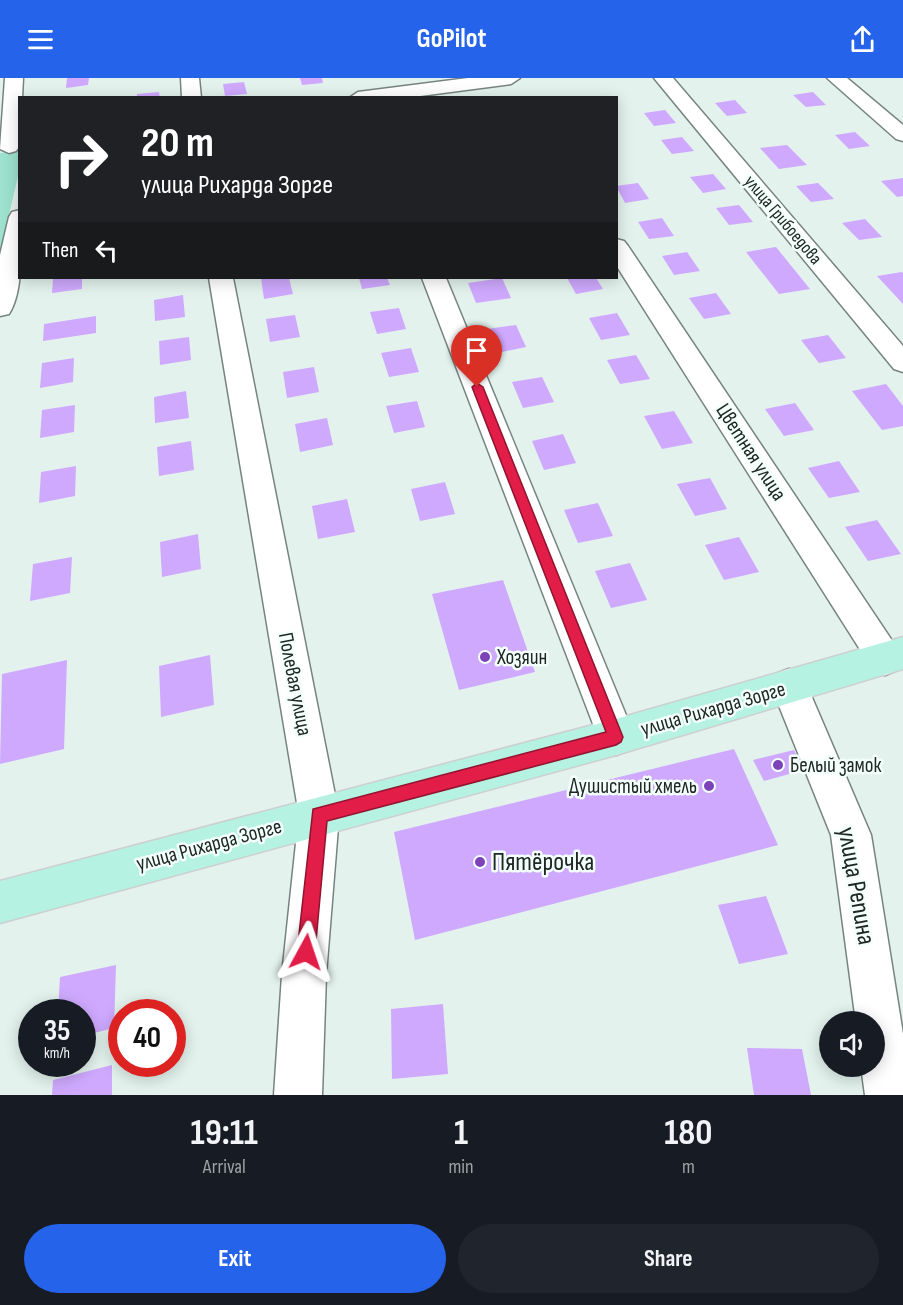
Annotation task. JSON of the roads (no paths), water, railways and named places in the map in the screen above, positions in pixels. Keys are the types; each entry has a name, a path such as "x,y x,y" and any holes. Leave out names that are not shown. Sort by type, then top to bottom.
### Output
{"main road":[{"name":"улица Рихарда Зорге","path":"0,902 616,737 894,656"}],"street":[{"path":"9,147 14,78"},
{"path":"190,78 192,96"},
{"path":"355,78 363,96"},
{"path":"371,96 509,78 519,96"},
{"name":"улица Грибоедова","path":"663,78 903,363"},
{"path":"837,78 903,135"},
{"path":"0,308 18,226"},
{"name":"Цветная улица","path":"618,249 894,656"},
{"name":"Полевая улица","path":"221,279 319,815 304,975 297,1095"},
{"path":"434,279 616,737"},
{"name":"улица Репина","path":"789,687 851,835 889,1095"}],"place":[{"name":"Хозяин","path":"485,657"},
{"name":"Белый замок","path":"778,765"},
{"name":"Душистый хмель","path":"709,786"},
{"name":"Пятёрочка","path":"480,862"}]}
